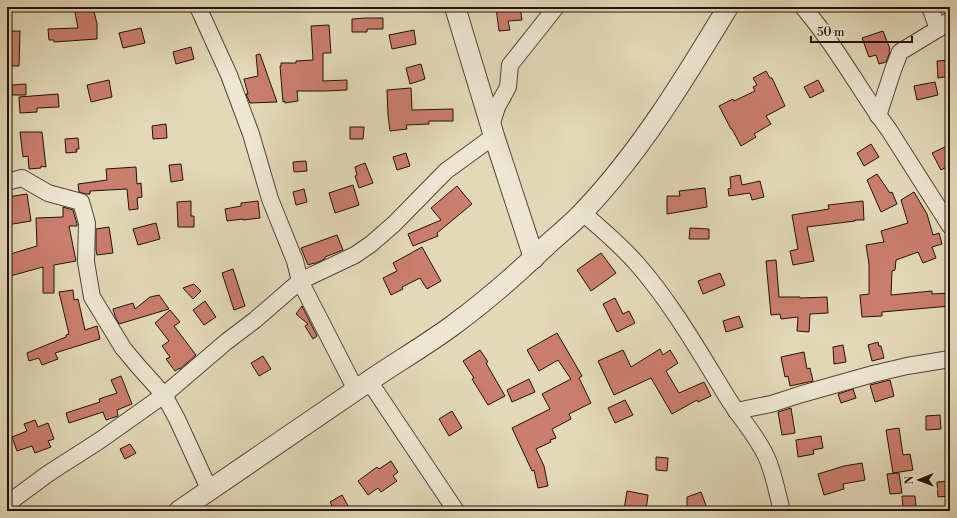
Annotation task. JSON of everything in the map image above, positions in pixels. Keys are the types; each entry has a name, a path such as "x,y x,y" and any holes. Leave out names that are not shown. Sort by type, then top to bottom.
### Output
{"street":[{"path":"198,7 229,76 251,134 270,199 300,280 362,386 456,511"},
{"path":"455,7 492,131 534,258"},
{"path":"7,504 49,473 100,441 164,395 226,342 255,320 300,280 355,256 394,224 446,171 492,131 497,107 508,87 510,65 556,7"},
{"path":"179,511 452,326 494,294 534,258 583,213 614,177 643,139 688,73 728,7"},
{"path":"803,7 824,33 878,116 889,130 950,226"},
{"path":"878,116 900,52 944,24 930,7"},
{"path":"7,182 22,178 48,193 81,202 87,222 86,262 92,297 123,348 164,395 177,418 210,491"},
{"path":"583,213 619,245 637,264 653,284 697,349 736,411 759,442 772,472 782,511"},
{"path":"736,411 771,404 809,392 907,366 950,359"}],"building":[{"path":"74,7 93,7 97,24 97,39 54,42 54,40 49,40 48,29 78,28"},
{"path":"496,7 520,7 522,20 508,21 510,30 499,31"},
{"path":"383,18 383,29 367,29 367,32 352,32 352,19"},
{"path":"329,25 331,53 323,53 323,81 347,80 347,90 297,91 298,101 283,102 281,63 296,63 296,61 313,60 311,26"},
{"path":"141,28 145,43 123,48 119,33"},
{"path":"414,30 416,44 392,49 389,35"},
{"path":"9,31 20,31 19,66 11,66"},
{"path":"883,31 890,52 886,62 879,64 876,55 869,57 862,38"},
{"path":"191,47 194,59 176,64 173,52"},
{"path":"260,54 277,102 250,103 246,94 248,94 244,79 258,76 256,55"},
{"path":"950,60 950,76 938,78 937,61"},
{"path":"421,64 425,79 410,84 406,68"},
{"path":"766,71 770,78 772,78 785,106 766,116 771,124 754,134 756,137 741,146 719,106 755,91 753,87 757,85 753,78"},
{"path":"109,80 112,97 91,102 87,85"},
{"path":"818,80 824,91 810,98 804,87"},
{"path":"935,82 938,95 917,100 914,86"},
{"path":"26,84 26,95 12,95 12,85"},
{"path":"411,88 412,110 453,109 453,121 429,121 429,124 406,125 407,129 390,131 387,90"},
{"path":"58,94 59,107 37,108 37,112 20,113 19,97"},
{"path":"166,124 167,138 153,139 152,126"},
{"path":"350,127 364,127 363,139 350,139"},
{"path":"20,132 42,132 46,167 41,166 41,168 29,169 28,156 23,157"},
{"path":"78,138 79,149 76,149 77,152 66,153 65,139"},
{"path":"871,144 879,157 864,166 857,153"},
{"path":"945,147 950,157 950,165 941,170 932,153"},
{"path":"406,153 410,166 397,170 393,157"},
{"path":"306,161 307,171 294,172 293,162"},
{"path":"365,163 373,183 359,188 355,176 357,175 355,167"},
{"path":"181,164 183,180 171,182 169,165"},
{"path":"136,167 137,184 141,183 142,197 137,198 138,209 129,210 127,189 90,191 90,194 79,192 78,184 107,180 106,169"},
{"path":"877,174 890,193 892,192 897,204 881,212 867,180"},
{"path":"740,175 742,185 760,181 764,197 752,200 750,193 729,196 728,189 731,188 730,177"},
{"path":"353,185 359,205 335,213 329,193"},
{"path":"457,186 472,204 437,233 438,236 413,246 408,234 441,220 431,208"},
{"path":"705,188 707,207 667,214 667,196 680,196 679,191"},
{"path":"304,189 307,202 296,205 293,192"},
{"path":"914,192 927,214 933,235 939,233 942,244 932,247 936,258 923,263 918,252 896,260 895,270 892,271 891,295 932,291 932,294 950,293 950,306 882,312 882,316 862,317 860,295 869,294 869,264 866,245 884,242 881,231 908,223 901,200"},
{"path":"27,194 31,221 7,225 7,197"},
{"path":"191,201 191,216 194,216 194,227 178,227 177,202"},
{"path":"258,201 260,218 227,221 225,209 241,206 241,203"},
{"path":"863,201 864,220 807,227 814,261 793,265 790,251 798,249 792,215 829,209 828,205"},
{"path":"63,207 73,210 77,224 77,226 69,226 76,261 54,265 54,293 43,293 43,267 10,276 7,267 7,255 37,246 36,218 63,217"},
{"path":"156,223 160,239 138,245 133,229"},
{"path":"109,227 113,253 97,255 96,229"},
{"path":"690,228 709,229 709,239 689,239"},
{"path":"337,235 343,250 325,257 325,259 314,264 308,265 301,248"},
{"path":"422,247 441,281 427,289 420,278 402,287 403,289 391,295 383,278 397,271 393,263"},
{"path":"601,253 616,273 591,291 577,270"},
{"path":"776,260 779,297 827,297 828,313 810,314 809,332 797,331 798,317 781,319 780,314 771,315 766,261"},
{"path":"233,269 245,306 234,310 222,273"},
{"path":"720,273 725,285 703,294 698,281"},
{"path":"194,284 201,291 193,299 183,288"},
{"path":"73,290 74,300 78,299 85,330 97,326 100,339 55,353 58,359 42,365 39,358 29,361 27,353 66,337 66,335 69,334 59,292"},
{"path":"159,295 169,309 119,324 113,309 133,303 135,309 150,297"},
{"path":"615,298 623,314 629,311 635,323 617,332 603,304"},
{"path":"205,301 216,317 204,325 193,310"},
{"path":"302,306 317,336 313,339 305,326 308,324 296,314"},
{"path":"170,310 180,322 174,326 196,355 180,369 175,371 166,359 170,357 162,346 169,341 155,323"},
{"path":"739,316 743,327 726,332 723,321"},
{"path":"557,333 582,376 579,378 591,403 569,414 571,419 552,429 556,438 536,449 544,466 548,486 538,488 534,470 532,471 512,428 550,409 542,394 571,379 558,360 539,371 527,350"},
{"path":"878,342 879,346 881,346 884,358 872,361 868,345"},
{"path":"843,345 846,362 834,364 833,347"},
{"path":"660,349 663,355 670,350 678,363 666,371 679,393 704,382 711,396 698,402 697,400 672,414 651,378 614,395 598,361 623,350 631,367"},
{"path":"480,350 488,362 486,363 505,396 488,405 463,361"},
{"path":"804,352 807,369 810,368 813,381 790,386 788,376 785,377 781,357"},
{"path":"263,356 271,369 259,376 251,363"},
{"path":"121,376 132,404 117,410 118,416 106,420 103,412 69,423 66,413 100,402 99,399 117,393 111,380"},
{"path":"529,379 535,392 512,402 507,390"},
{"path":"890,380 894,396 875,402 870,385"},
{"path":"853,389 856,398 841,403 838,394"},
{"path":"625,400 633,415 615,423 608,408"},
{"path":"791,408 795,433 782,435 778,412"},
{"path":"452,411 462,428 449,436 439,419"},
{"path":"940,415 941,429 926,430 926,416"},
{"path":"35,420 38,427 48,423 54,439 48,441 51,447 35,453 32,446 17,451 12,437 27,431 24,424"},
{"path":"899,428 903,455 910,454 913,470 893,473 886,430"},
{"path":"821,436 823,448 813,450 814,454 798,457 796,440"},
{"path":"130,444 136,453 125,459 120,449"},
{"path":"656,457 668,458 667,471 656,470"},
{"path":"391,461 398,472 393,476 397,481 381,492 378,488 368,495 358,481 377,467 379,469"},
{"path":"862,463 865,480 843,484 844,489 824,495 818,474 844,466"},
{"path":"899,473 902,493 890,494 887,474"},
{"path":"950,481 950,496 938,497 937,482"},
{"path":"627,491 648,495 646,511 624,510"},
{"path":"701,492 708,511 687,511 687,497"},
{"path":"342,495 351,511 335,511 330,502"},
{"path":"902,496 915,496 916,507 903,508"}]}
